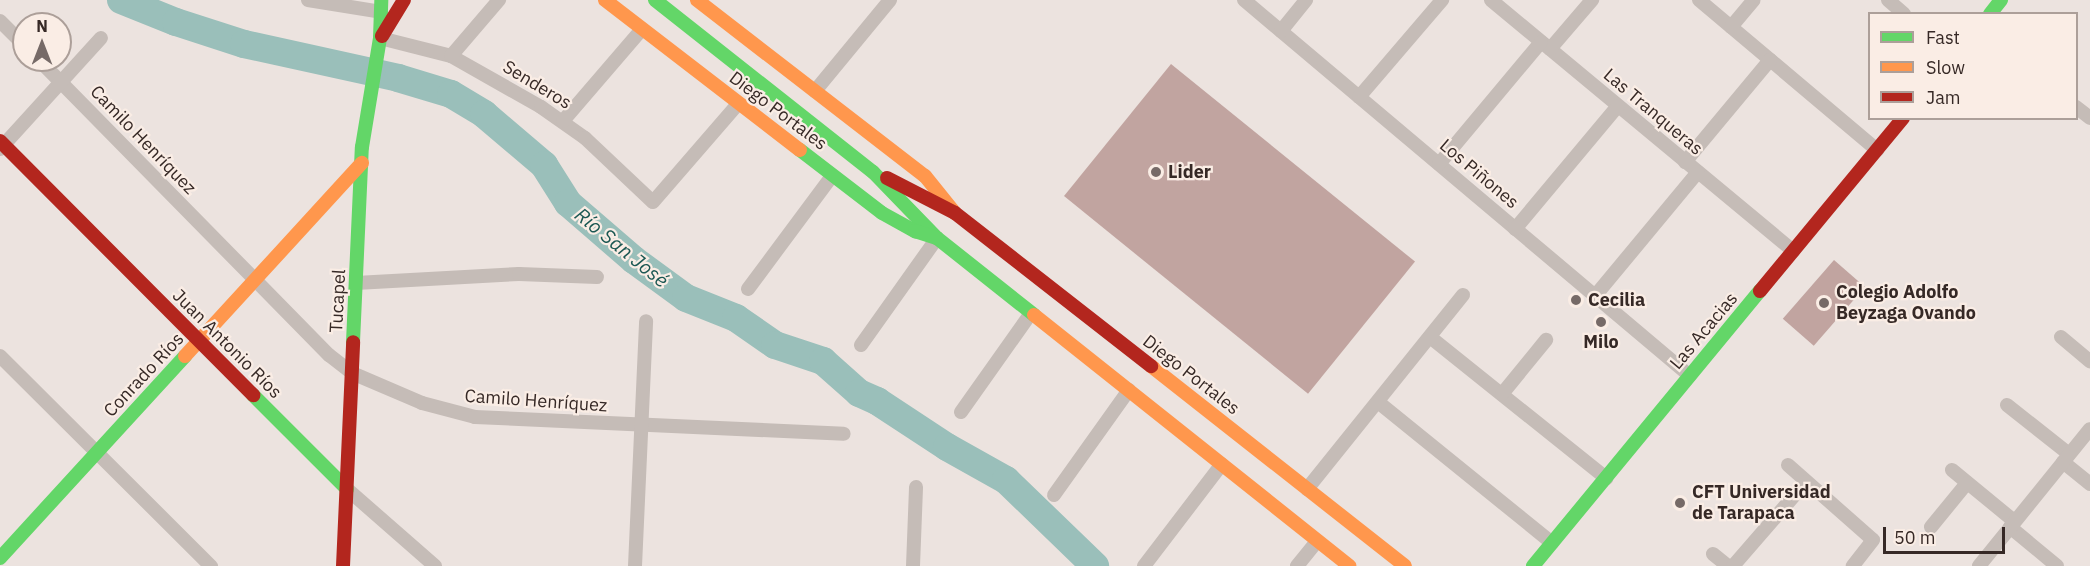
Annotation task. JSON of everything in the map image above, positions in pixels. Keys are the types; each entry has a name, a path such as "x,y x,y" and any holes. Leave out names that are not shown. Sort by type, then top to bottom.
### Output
{"main road":[{"name":"Tucapel","path":"380,38 404,0"},
{"name":"Diego Portales","path":"605,0 832,176 899,223 937,238"},
{"name":"Diego Portales","path":"656,0 873,171 937,238 1222,464 1257,470 1307,489 1405,566"},
{"name":"Diego Portales","path":"697,0 925,176 955,213 1257,470 1317,540 1349,566"},
{"path":"1992,12 2001,0"},
{"name":"Tucapel","path":"343,566 362,163 369,93 380,38 381,6"},
{"name":"Las Acacias","path":"1533,566 1901,120"},
{"name":"Juan Antonio Ríos","path":"1,145 347,489"},
{"name":"Conrado Ríos","path":"0,558 362,163"},
{"name":"Diego Portales","path":"873,171 955,213"}],"street":[{"path":"308,0 381,6"},
{"path":"451,56 500,0"},
{"path":"815,91 890,0"},
{"name":"Los Piñones","path":"1244,0 1690,376"},
{"path":"1281,31 1306,0"},
{"path":"1359,97 1442,0"},
{"name":"Las Tranqueras","path":"1491,0 1793,252"},
{"path":"1438,164 1546,46 1592,0"},
{"path":"1699,0 1877,150"},
{"path":"1731,27 1754,0"},
{"path":"1888,0 1902,12"},
{"path":"0,21 12,33"},
{"path":"563,121 642,29"},
{"path":"1,145 101,38"},
{"name":"Senderos","path":"380,38 451,56 563,121 585,138 653,202 738,104"},
{"path":"1685,162 1770,60"},
{"name":"Camilo Henríquez","path":"51,72 255,280 330,355 352,373 422,403 456,414 844,434"},
{"path":"1515,229 1618,105"},
{"path":"1595,296 1698,172"},
{"path":"748,289 832,176"},
{"path":"861,345 937,238"},
{"path":"356,283 519,274 597,277"},
{"path":"1307,489 1463,295"},
{"path":"961,412 1031,313"},
{"path":"635,566 646,321"},
{"path":"1430,337 1606,478"},
{"path":"2061,337 2090,361"},
{"path":"1502,394 1546,340"},
{"path":"0,356 211,566"},
{"path":"1054,495 1129,390"},
{"path":"1378,402 1552,543"},
{"path":"2007,405 2066,458 2090,484"},
{"path":"1979,565 2090,429"},
{"path":"1144,566 1222,464"},
{"path":"1788,465 1873,540 1852,566"},
{"path":"1952,471 2057,566"},
{"path":"1733,566 1806,482"},
{"path":"1931,527 1967,483"},
{"path":"913,566 916,487"},
{"name":"Juan Antonio Ríos","path":"347,489 435,566"},
{"path":"1297,566 1317,540"},
{"path":"1713,554 1728,566"}],"building":[{"path":"1171,64 1415,262 1308,394 1064,196"},
{"name":"Colegio Adolfo Beyzaga Ovando","path":"1834,260 1865,287 1814,346 1783,319"}],"waterway":[{"name":"Río San José","path":"121,0 176,22 244,44 398,78 451,94 484,114 544,165 568,203 634,260 686,298 736,318 775,345 823,361 859,393 877,401 947,447 1006,480 1095,566"}],"traffic: fast":[{"path":"353,342 362,147 380,38 381,0"},
{"path":"655,0 873,172 937,238 1034,315"},
{"path":"1992,12 2001,0"},
{"path":"800,150 882,213 915,231 937,238"},
{"path":"1533,566 1760,291"},
{"path":"0,558 185,356"},
{"path":"253,395 347,489"}],"traffic: slow":[{"path":"605,0 800,150"},
{"path":"697,0 925,176 955,213"},
{"path":"185,356 362,163"},
{"path":"1034,315 1349,566"},
{"path":"1151,366 1405,566"}],"traffic: jam":[{"path":"382,36 404,0"},
{"path":"1760,291 1901,120"},
{"path":"0,141 253,395"},
{"path":"887,178 955,213 1151,366"},
{"path":"343,566 353,342"}],"place":[{"name":"Lider","path":"1156,172"},
{"name":"Cecilia","path":"1576,300"},
{"name":"Colegio Adolfo Beyzaga Ovando","path":"1824,303"},
{"name":"Milo","path":"1601,322"},
{"name":"CFT Universidad de Tarapaca","path":"1680,503"}]}
